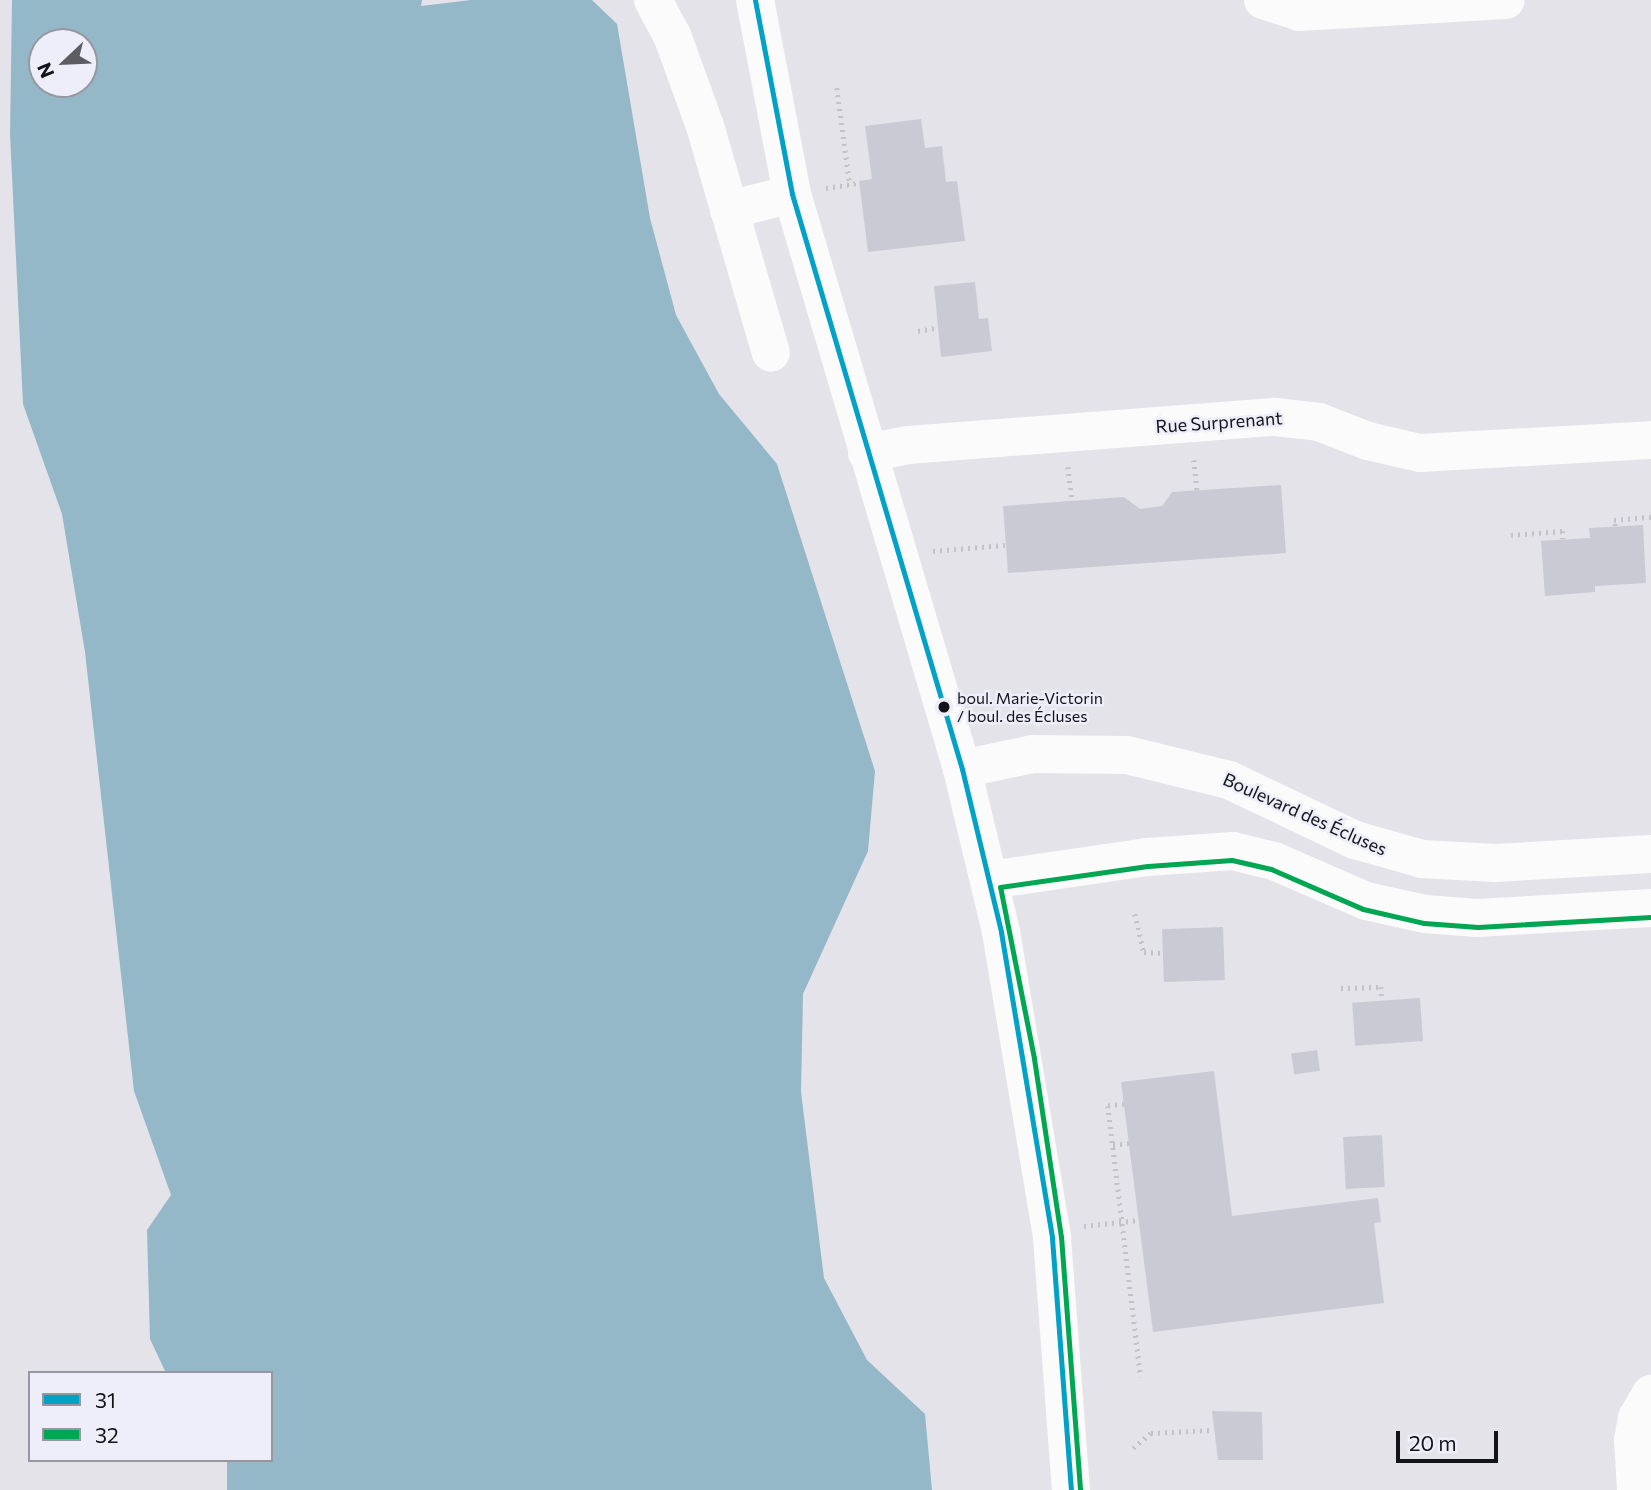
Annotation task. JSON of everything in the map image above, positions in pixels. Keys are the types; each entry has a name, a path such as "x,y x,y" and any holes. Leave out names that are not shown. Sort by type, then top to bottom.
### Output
{"street":[{"path":"653,0 682,61 771,353"},
{"path":"755,0 867,453 962,769 990,880 1026,1059 1050,1226 1071,1490"},
{"path":"1263,0 1299,12 1506,0"},
{"path":"729,210 804,192"},
{"name":"Rue Surprenant","path":"867,453 908,445 1275,416 1319,422 1368,441 1420,453 1651,440"},
{"name":"Boulevard des Écluses","path":"962,769 1033,754 1127,755 1219,776 1355,840 1422,859 1495,863 1651,854"},
{"path":"990,880 1147,857 1233,851 1274,861 1366,901 1425,914 1477,918 1651,908"},
{"path":"1636,1490 1633,1440 1637,1418 1651,1394"}],"path":[{"path":"837,88 850,185"},
{"path":"804,192 859,183"},
{"path":"918,331 938,327"},
{"path":"1615,526 1614,520 1651,517"},
{"path":"1511,535 1563,531 1563,539"},
{"path":"924,551 1005,545"},
{"path":"1135,914 1136,932 1144,952 1163,953"},
{"path":"1341,988 1381,987 1382,1001"},
{"path":"1124,1104 1108,1106 1140,1377"},
{"path":"1114,1146 1129,1143"},
{"path":"1076,1226 1139,1220"},
{"path":"1133,1448 1151,1433 1212,1430"}],"water":[{"path":"12,0 422,0 421,6 471,0 592,0 617,24 650,218 676,315 719,394 777,464 875,771 868,851 803,994 801,1092 824,1278 867,1360 925,1414 932,1490 227,1490 227,1462 273,1462 273,1371 165,1371 150,1339 147,1230 171,1195 134,1091 85,652 62,514 23,404 10,134"}],"building":[{"path":"921,119 925,148 942,146 946,182 957,181 965,241 868,252 859,181 872,179 865,126"},
{"path":"975,282 979,319 988,318 992,351 941,357 934,286"},
{"path":"1281,485 1286,553 1008,573 1003,506 1124,497 1140,509 1162,506 1172,492"},
{"path":"1643,525 1646,583 1595,586 1595,592 1545,596 1541,541 1590,538 1589,528"},
{"path":"1223,927 1225,980 1164,982 1162,929"},
{"path":"1420,998 1423,1041 1355,1046 1352,1003"},
{"path":"1317,1050 1320,1071 1294,1074 1291,1054"},
{"path":"1214,1071 1232,1216 1378,1198 1381,1222 1374,1223 1384,1303 1153,1332 1121,1082"},
{"path":"1382,1135 1385,1187 1346,1189 1343,1137"},
{"path":"1212,1411 1262,1412 1263,1460 1218,1460"}],"transit line":[{"name":"31","path":"755,0 792,194 962,769 1001,932 1052,1238 1071,1490"},
{"name":"32","path":"1080,1489 1061,1237 1034,1058 1000,887 1148,866 1232,860 1271,869 1363,909 1424,923 1478,927 1651,917"}],"place":[{"name":"boul. Marie-Victorin / boul. des Écluses","path":"944,707"}]}
